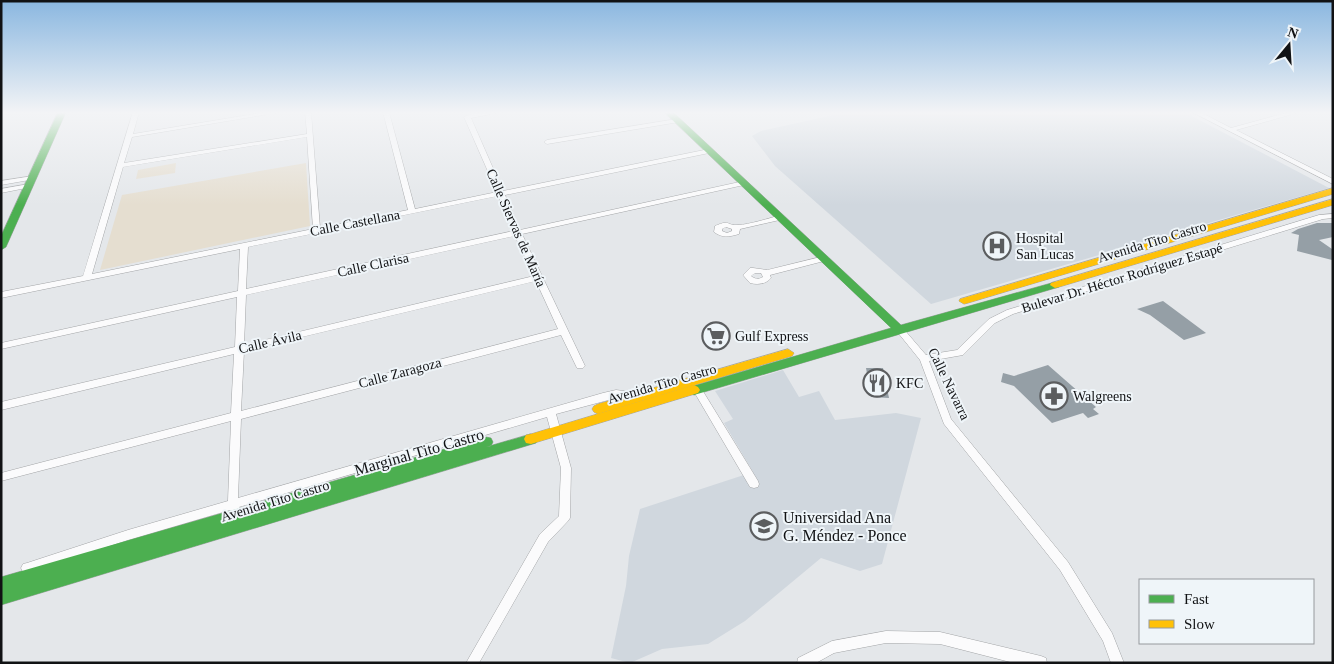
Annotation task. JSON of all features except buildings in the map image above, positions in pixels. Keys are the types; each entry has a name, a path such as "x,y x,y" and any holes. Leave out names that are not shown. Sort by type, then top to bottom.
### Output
{"main road":[{"path":"1,247 48,143"},
{"name":"Calle Navarra","path":"700,143 895,325"},
{"name":"Avenida Tito Castro","path":"1,598 245,526 553,422 698,390 895,325 1333,191"},
{"name":"Avenida Tito Castro","path":"1,584 235,511 895,325 1091,276 1333,202"}],"street":[{"path":"88,277 127,143"},
{"path":"121,165 260,143"},
{"path":"311,143 318,231"},
{"path":"394,143 412,212"},
{"name":"Calle Siervas de María","path":"478,143 538,278 580,366"},
{"path":"1256,143 1333,182"},
{"name":"Calle Castellana","path":"1,295 709,151"},
{"path":"1,183 31,182"},
{"path":"1,190 31,182"},
{"name":"Calle Clarisa","path":"1,346 744,183"},
{"name":"Bulevar Dr. Héctor Rodríguez Estapé","path":"924,359 960,353 992,321 1010,312 1322,217 1333,216"},
{"path":"736,228 781,217"},
{"path":"244,246 236,416 235,511 245,526"},
{"path":"766,273 825,258"},
{"name":"Calle Ávila","path":"1,406 538,278"},
{"name":"Calle Navarra","path":"895,325 924,359 947,421 1064,566 1108,637 1118,663"},
{"name":"Calle Zaragoza","path":"1,477 563,331"},
{"path":"698,390 754,484"},
{"path":"472,663 544,538 564,518 566,468 553,422 567,408 616,394 639,397"},
{"path":"1,579 57,558 235,511"},
{"path":"802,663 832,647 886,637 940,638 1041,663"}],"shaded area":[{"name":"Hospital San Lucas","path":"757,143 1243,143 1329,188 931,304 775,166"},
{"path":"176,163 175,173 136,179 138,170"},
{"path":"306,163 310,226 100,270 122,195"},
{"name":"Universidad Ana G. Méndez - Ponce","path":"783,370 799,397 819,391 835,420 896,413 921,418 882,564 860,571 821,558 745,621 708,644 662,649 630,663 611,658 626,586 629,556 640,509 753,472 724,423 733,419 715,391"}],"traffic: fast":[{"path":"1,247 48,143"},
{"path":"701,143 899,329"},
{"path":"694,390 1055,285"},
{"path":"1,598 531,439"},
{"path":"1,584 486,442"}],"traffic: slow":[{"path":"964,301 1333,191"},
{"path":"1055,285 1333,202"},
{"path":"598,409 788,353"},
{"path":"531,439 694,390"}],"place":[{"name":"Hospital San Lucas","path":"997,246"},
{"name":"Gulf Express","path":"716,336"},
{"name":"KFC","path":"877,383"},
{"name":"Walgreens","path":"1054,396"},
{"name":"Universidad Ana G. Méndez - Ponce","path":"764,526"}]}
